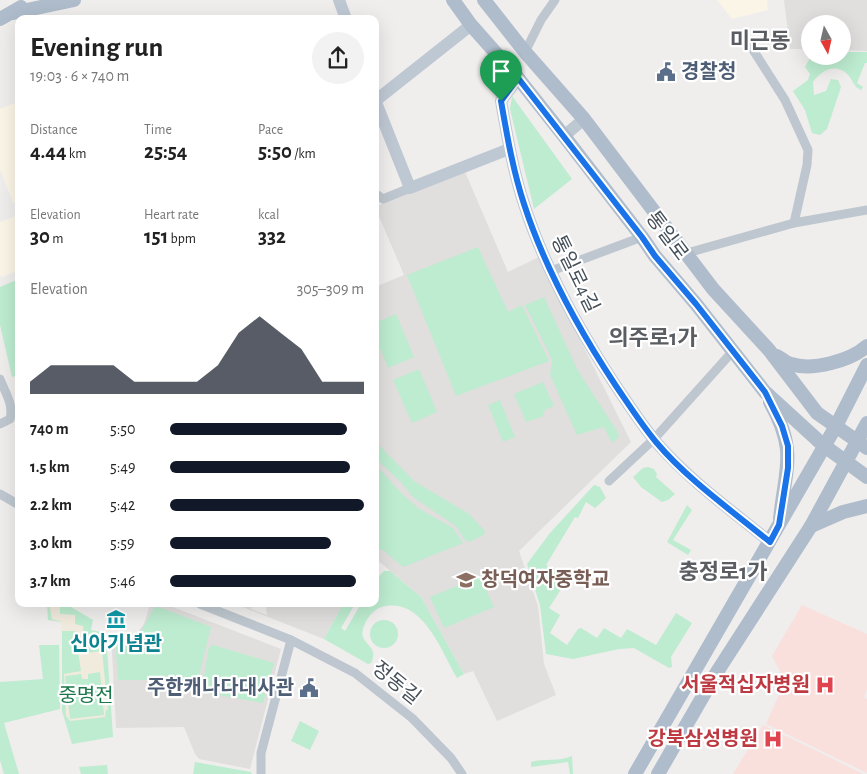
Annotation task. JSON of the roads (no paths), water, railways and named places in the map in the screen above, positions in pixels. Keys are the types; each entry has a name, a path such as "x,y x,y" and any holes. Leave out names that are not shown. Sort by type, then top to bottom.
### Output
{"main road":[{"path":"14,13 30,0"},
{"path":"0,19 14,13 74,0"},
{"name":"통일로","path":"453,0 471,25 518,78 655,256 765,392 823,445 867,477"},
{"name":"통일로","path":"484,0 525,52 584,119 688,253 713,289 769,350 817,413 862,445"},
{"path":"769,350 790,364 810,365 841,360 867,346"},
{"path":"635,774 770,542 823,445 836,426 867,366"},
{"path":"765,392 782,426 789,456 779,525"},
{"path":"658,774 717,672 810,526 846,461 862,445 867,423"},
{"path":"810,526 843,512 867,506"}],"street":[{"path":"339,0 345,15"},
{"path":"525,52 541,20 555,0"},
{"path":"379,98 471,25"},
{"path":"750,45 785,100 808,150 807,165 794,223"},
{"name":"통일로4길","path":"518,78 501,101 509,148 523,203 551,271 575,320 638,420 654,439 694,479 770,542"},
{"path":"379,111 410,188"},
{"path":"564,136 584,119"},
{"path":"379,196 383,199 509,148"},
{"name":"통일로","path":"688,253 794,223 867,210"},
{"path":"551,271 642,237"},
{"path":"609,481 654,439 733,351"},
{"path":"0,379 12,407 12,412 10,419 0,424"},
{"path":"0,494 15,503"},
{"name":"정동길","path":"208,607 291,640 355,673 412,718 451,758 462,774"},
{"path":"261,774 261,753 291,640"}],"place":[{"name":"경찰청","path":"666,72"},
{"name":"창덕여자중학교","path":"466,580"},
{"name":"신아기념관","path":"116,619"},
{"name":"서울적십자병원","path":"825,685"},
{"name":"주한캐나다대사관","path":"309,688"},
{"name":"강북삼성병원","path":"773,739"}],"district":[{"name":"미근동","path":"760,41"},
{"name":"의주로1가","path":"653,338"},
{"name":"충정로1가","path":"723,572"}],"park label":[{"name":"중명전","path":"86,696"}]}
